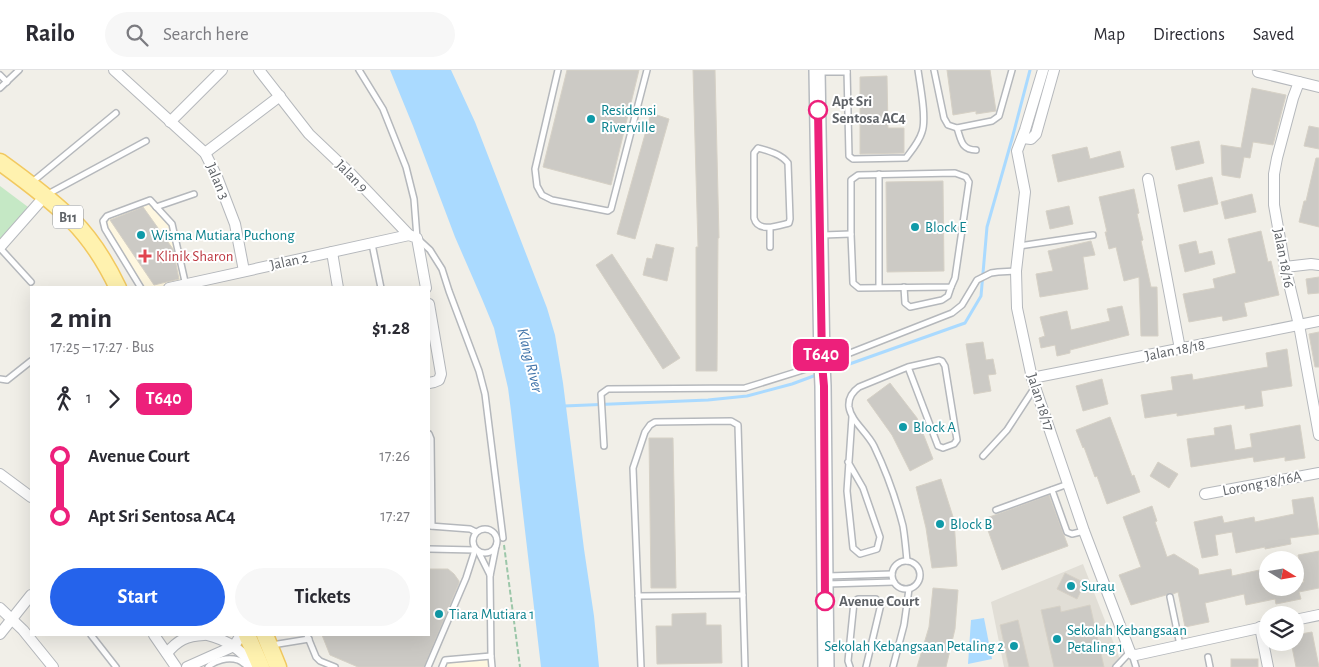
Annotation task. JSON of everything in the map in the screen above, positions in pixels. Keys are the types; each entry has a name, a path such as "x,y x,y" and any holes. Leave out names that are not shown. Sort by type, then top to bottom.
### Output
{"main road":[{"path":"817,71 822,364 824,386 826,667"},
{"name":"B11","path":"0,162 45,196 73,222 84,234 117,286"},
{"path":"247,636 261,667"},
{"path":"267,640 278,667"}],"street":[{"name":"Jalan 3","path":"114,70 206,153 235,224 244,271"},
{"path":"170,122 222,70"},
{"name":"Jalan 9","path":"259,70 309,134 413,236"},
{"name":"Jalan 18/17","path":"1044,70 1017,152 1025,192 1016,271 1016,302 1034,382 1084,530 1131,653"},
{"path":"1021,140 1031,139 1036,134 1054,70"},
{"path":"1258,72 1319,87"},
{"name":"Jalan 18/16","path":"1299,82 1274,174 1276,214 1319,435"},
{"path":"206,153 280,96"},
{"path":"1148,179 1180,349"},
{"path":"0,248 45,196"},
{"path":"413,236 426,286"},
{"name":"Jalan 2","path":"190,285 244,271 413,236"},
{"path":"332,252 338,286"},
{"path":"1285,267 1319,265"},
{"path":"430,310 441,374 439,380 430,383"},
{"name":"Jalan 18/18","path":"1034,382 1180,349 1319,321"},
{"name":"Lorong 18/16A","path":"1205,494 1319,472"},
{"path":"1,476 30,496"},
{"path":"0,634 30,596"},
{"path":"0,608 23,630 53,667"},
{"path":"1304,618 1319,615"},
{"path":"1131,653 1136,655 1259,627"},
{"path":"155,636 176,667"},
{"path":"167,653 174,645 185,638 198,636"},
{"path":"210,636 219,638 234,646 255,667"},
{"path":"187,667 207,664 234,646 240,636"},
{"path":"1266,651 1268,667"}],"lane":[{"path":"0,88 20,70"},
{"path":"359,70 383,109 406,167 414,199 413,236 430,250 442,269 448,290 479,371 485,394 503,538"},
{"path":"558,70 535,169 538,186 542,195 552,200 608,211 611,209 647,70"},
{"path":"817,71 847,71 848,156 853,159 906,158 916,146 923,131 923,109 918,70"},
{"path":"934,70 944,118 948,125 958,128 992,121 999,116 1012,70"},
{"path":"0,75 7,82"},
{"path":"30,184 116,113"},
{"path":"958,128 964,146 970,150 976,150"},
{"path":"45,196 146,140"},
{"path":"758,148 769,150 784,158 788,163 789,223 770,228 757,226 754,218 754,153 758,148"},
{"path":"904,287 905,303 910,307 942,300 948,296 955,278 969,182 966,177 955,173 858,175 851,180 853,283 859,288 879,287 904,287 951,287"},
{"path":"879,174 879,287"},
{"path":"156,207 194,194"},
{"path":"140,286 105,229 103,221 107,216 150,200 172,224 190,285"},
{"path":"770,228 770,247"},
{"path":"820,236 851,234"},
{"path":"1019,246 1094,234"},
{"path":"372,243 381,286"},
{"path":"0,248 31,282"},
{"path":"604,446 601,394 608,389 745,388 822,364 952,313 962,305 977,280 991,273 1016,271"},
{"path":"848,462 863,488 880,537 877,549 860,554 853,548 847,491 848,462 852,417 849,406 853,391 858,387 908,367 939,360 942,361 945,366 957,440 954,444 943,448 938,446 908,367"},
{"path":"0,379 7,380 30,362"},
{"path":"983,456 1007,430 1034,382"},
{"path":"852,417 866,433 873,445 896,501 903,528 907,561"},
{"path":"641,667 634,468 645,432 655,422 731,421 738,425 746,667"},
{"path":"430,436 430,526 470,529 476,532"},
{"path":"996,510 1068,484"},
{"path":"1052,490 1067,532 1072,534 1084,530"},
{"path":"490,576 472,540 480,529 494,532 497,541 490,576 492,667"},
{"path":"430,549 477,551 484,554 489,553 496,546"},
{"path":"428,667 477,551"},
{"path":"912,562 920,572 919,583 914,588 904,590 894,582 892,574 900,563 912,562"},
{"path":"825,580 892,574"},
{"path":"825,580 894,582"},
{"path":"893,667 904,625 910,589"},
{"path":"638,596 743,595"},
{"path":"1170,597 1180,645"},
{"path":"850,667 848,660 854,602 858,599 876,599 881,604 866,667"},
{"path":"92,636 116,667"},
{"path":"267,640 308,637 316,657 320,661 335,667"},
{"path":"1116,667 1131,653 1136,667"},
{"path":"442,667 445,660 491,656"},
{"path":"1208,657 1210,667"},
{"path":"207,664 224,659 240,660 248,667"}],"path":[{"path":"503,538 520,667"}],"shaded area":[{"name":"Wisma Mutiara Puchong","path":"148,203 169,226 185,286 144,286 108,228 106,223 108,218"},
{"path":"1083,564 1123,667 1004,667 991,602"},
{"path":"488,660 489,667 444,667 447,662"}],"green space":[{"path":"0,186 28,207 0,239"}],"water":[{"name":"Klang River","path":"390,70 451,70 475,122 547,308 555,335 563,383 599,667 541,667 508,388 494,328 455,237"},
{"path":"984,618 992,659 968,664 971,620"}],"building":[{"name":"Residensi Riverville","path":"567,70 639,70 611,185 543,167"},
{"path":"693,70 715,70 719,238 717,371 696,371 696,247 698,247"},
{"path":"947,70 990,70 996,111 976,114 976,111 953,115"},
{"path":"887,76 888,128 904,128 904,153 860,154 860,77"},
{"path":"1252,88 1286,95 1273,145 1253,142 1250,158 1244,157 1240,178 1222,175 1221,145 1241,148"},
{"path":"651,113 669,119 635,239 617,234"},
{"path":"1309,126 1319,128 1319,149 1304,146"},
{"path":"1199,141 1204,163 1176,170 1171,147"},
{"path":"1087,147 1090,159 1120,151 1124,167 1058,182 1052,155"},
{"path":"1316,158 1319,158 1319,227 1299,222"},
{"path":"1212,177 1218,204 1184,212 1178,185"},
{"name":"Block E","path":"943,181 944,271 887,272 886,182"},
{"path":"1134,189 1143,240 1141,241 1151,287 1157,287 1158,336 1141,336 1139,277 1124,281 1116,247 1109,249 1099,197"},
{"path":"1252,194 1256,212 1225,219 1221,202"},
{"path":"1069,206 1073,224 1050,229 1046,211"},
{"name":"Wisma Mutiara Puchong","path":"143,207 173,249 179,279 154,285 110,220"},
{"path":"1261,231 1268,262 1271,261 1279,295 1244,303 1247,316 1223,321 1222,316 1189,322 1183,294 1215,288 1213,279 1236,273 1228,239"},
{"path":"1091,241 1095,255 1083,257 1088,289 1040,297 1036,274 1053,271 1048,251"},
{"path":"1196,241 1199,254 1212,251 1215,264 1185,272 1179,245"},
{"path":"656,244 674,248 667,281 643,275 647,258 652,259"},
{"path":"612,254 680,358 663,369 596,265"},
{"path":"1319,277 1319,293 1308,294 1306,279"},
{"path":"1122,306 1129,335 1070,350 1070,353 1057,356 1055,345 1041,348 1039,338 1045,336 1040,317 1067,311 1071,330 1110,321 1107,309"},
{"path":"1319,332 1319,367 1315,367 1309,334"},
{"path":"983,342 986,360 993,359 996,374 988,375 991,391 974,394 966,344"},
{"path":"1287,349 1292,386 1261,391 1263,406 1245,409 1245,405 1177,416 1177,413 1145,418 1141,395 1173,390 1171,377 1192,374 1193,380 1268,367 1266,353"},
{"path":"1102,379 1108,404 1083,411 1076,386"},
{"name":"Block A","path":"890,383 917,418 933,459 910,471 892,435 867,400"},
{"path":"1110,417 1140,492 1107,504 1097,476 1095,477 1076,430"},
{"path":"1231,425 1235,450 1252,447 1250,434 1300,425 1305,458 1285,461 1285,457 1254,462 1253,457 1191,467 1187,439 1215,435 1214,428"},
{"path":"649,438 673,438 676,588 651,588"},
{"path":"1158,462 1178,474 1169,488 1150,476"},
{"name":"Block B","path":"941,479 954,520 957,566 932,568 926,528 916,487"},
{"path":"1049,495 1068,546 1002,570 984,519"},
{"path":"1313,497 1319,534 1290,538 1291,544 1236,553 1232,532 1215,535 1218,555 1202,558 1194,522 1222,516 1224,523 1254,517 1255,522 1294,514 1292,500"},
{"path":"1152,506 1157,521 1155,522 1167,557 1174,554 1198,569 1199,575 1231,569 1232,576 1259,570 1259,596 1300,596 1301,599 1276,604 1275,599 1246,605 1244,594 1205,603 1209,622 1185,627 1178,592 1131,605 1119,575 1141,567 1123,517"},
{"path":"1319,551 1319,588 1304,591 1304,554"},
{"name":"Tiara Mutiara 1","path":"430,569 448,569 459,581 424,667 358,667 330,655 322,636 430,636"},
{"name":"Surau","path":"1065,573 1085,583 1077,599 1057,589"},
{"path":"933,588 958,590 955,629 946,667 917,667 929,627"},
{"path":"1090,605 1104,667 1054,667 1041,610 1060,606 1061,612"},
{"path":"706,613 706,625 721,625 722,663 657,664 656,626 672,626 672,614"},
{"name":"Sekolah Kebangsaan Petaling 2","path":"1018,620 1029,667 1009,667 1000,625"},
{"path":"1312,632 1319,667 1296,667 1293,651 1304,651 1304,633"},
{"path":"1231,659 1258,659 1258,667 1231,667"}],"waterway":[{"path":"827,372 965,323 981,296 987,227 1030,70"},
{"path":"564,406 708,400 747,396 792,384 819,374"}],"bus line":[{"name":"T640","path":"818,110 822,364 824,386 825,601"}],"place":[{"name":"Apt Sri Sentosa AC4","path":"818,110"},
{"name":"Residensi Riverville","path":"591,119"},
{"name":"Block E","path":"915,227"},
{"name":"Wisma Mutiara Puchong","path":"141,235"},
{"name":"Klinik Sharon","path":"145,256"},
{"name":"Block A","path":"903,427"},
{"name":"Block B","path":"940,524"},
{"name":"Surau","path":"1071,586"},
{"name":"Avenue Court","path":"825,601"},
{"name":"Tiara Mutiara 1","path":"439,614"},
{"name":"Sekolah Kebangsaan Petaling 1","path":"1057,639"},
{"name":"Sekolah Kebangsaan Petaling 2","path":"1014,646"}]}
